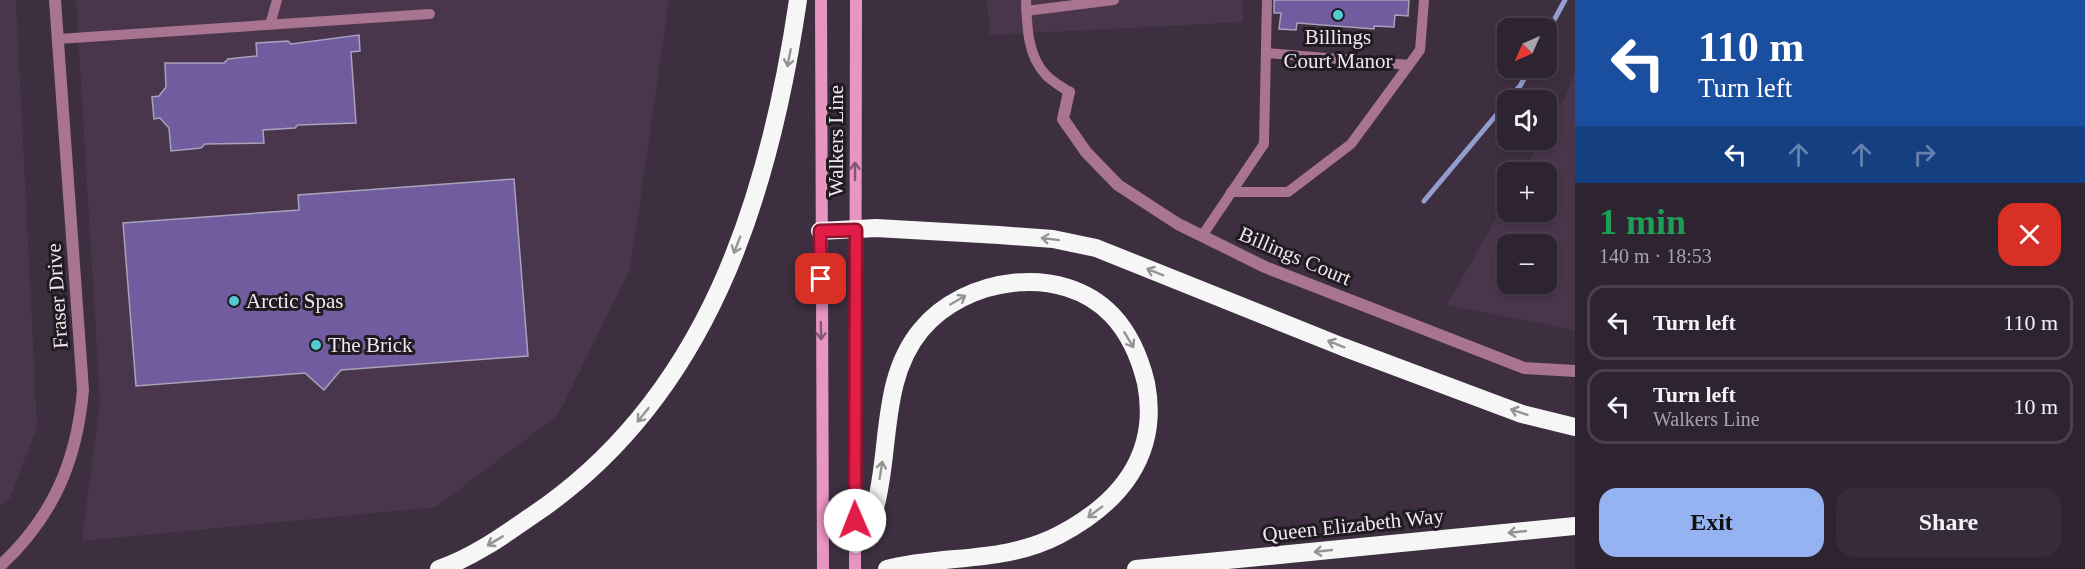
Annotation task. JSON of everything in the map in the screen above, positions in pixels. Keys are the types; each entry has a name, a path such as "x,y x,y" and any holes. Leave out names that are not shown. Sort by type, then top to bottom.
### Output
{"highway":[{"path":"439,569 498,540 554,501 582,478 620,442 677,368 720,289 753,204 771,149 798,0"},
{"path":"820,231 876,228 1010,236 1053,239 1096,248 1343,347 1522,414 1575,427"},
{"path":"856,543 875,509 894,387 920,330 939,312 984,287 1010,282 1040,283 1068,289 1089,298 1111,314 1141,360 1150,416 1143,450 1126,481 1107,503 1059,536 1029,548 1000,556 887,569"},
{"name":"Queen Elizabeth Way","path":"1136,569 1575,526"}],"main road":[{"name":"Walkers Line","path":"821,0 820,231 823,569"},
{"name":"Walkers Line","path":"855,569 856,0"}],"street":[{"name":"Fraser Drive","path":"0,566 23,544 60,489 80,423 83,390 55,0"},
{"name":"Billings Court","path":"1069,92 1063,119 1086,152 1118,184 1178,224 1265,267 1524,368 1575,371"}],"lane":[{"path":"270,25 277,0"},
{"path":"1069,92 1045,74 1036,58 1029,40 1026,5 1114,0"},
{"path":"1202,236 1264,144 1267,0"},
{"path":"1231,192 1288,192 1351,144 1420,50 1424,0"},
{"path":"58,39 430,14"},
{"path":"1266,53 1409,66"}],"shaded area":[{"path":"0,0 16,0 37,427 10,498 0,506"},
{"path":"76,0 669,0 630,270 558,415 436,507 82,541 100,401"},
{"path":"987,0 1243,0 1243,22 990,35"},
{"path":"1575,72 1575,330 1447,305 1497,217 1497,222 1557,222 1557,162 1528,162 1535,150 1557,150 1557,112"}],"building":[{"name":"Billings Court Manor","path":"1274,0 1409,0 1408,16 1395,15 1394,27 1374,26 1374,29 1297,23 1296,30 1279,29 1281,13 1274,13"},
{"path":"359,35 360,51 351,52 356,123 298,125 295,128 263,130 264,143 205,144 201,148 171,151 169,128 160,118 154,119 152,97 159,96 166,87 165,63 224,63 228,59 257,56 256,43 288,41 291,44"},
{"path":"514,179 528,356 341,370 324,390 305,373 136,386 123,223 299,210 298,195"}],"waterway":[{"path":"1555,18 1565,0"},
{"path":"1517,90 1524,78"},
{"path":"1424,201 1497,114"}],"place":[{"name":"Billings Court Manor","path":"1338,15"},
{"name":"Arctic Spas","path":"234,301"},
{"name":"The Brick","path":"316,345"}],"route":[{"path":"821,279 820,231 856,230 855,520"}]}
